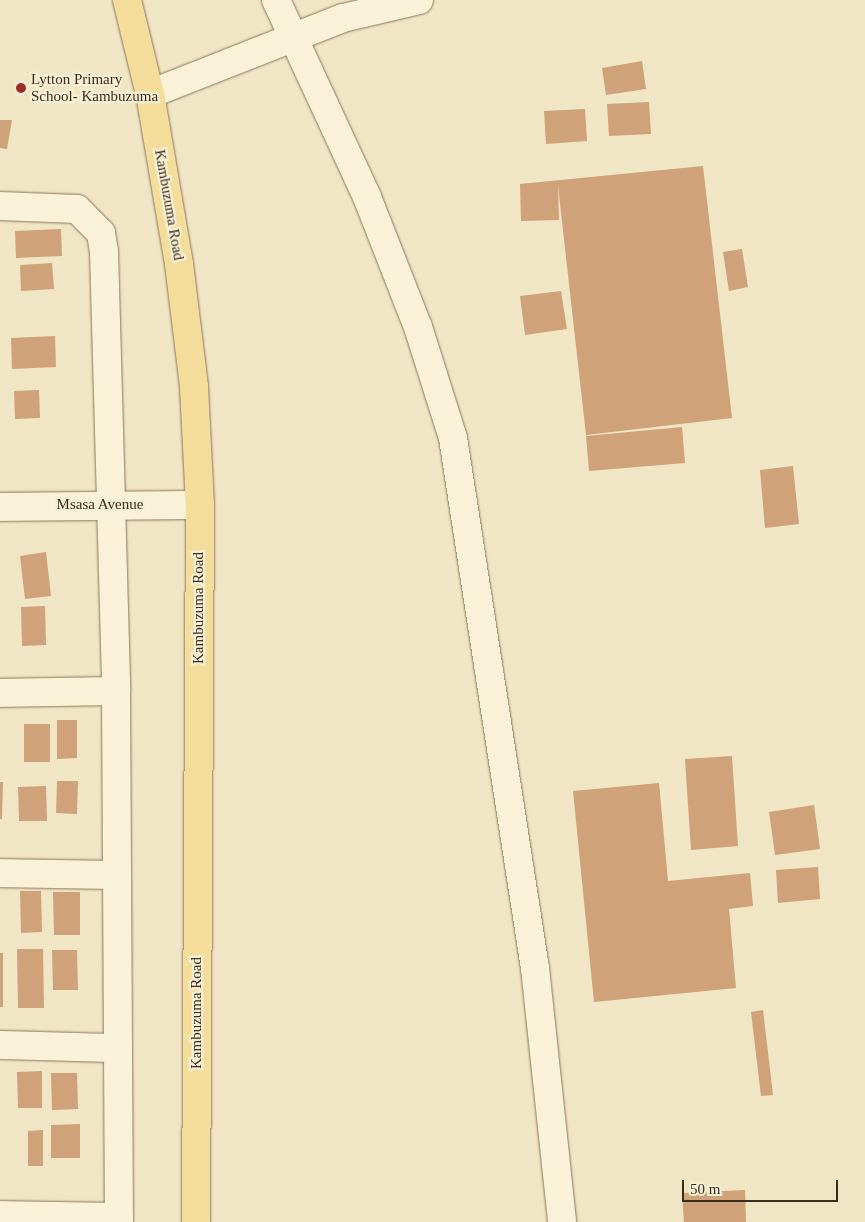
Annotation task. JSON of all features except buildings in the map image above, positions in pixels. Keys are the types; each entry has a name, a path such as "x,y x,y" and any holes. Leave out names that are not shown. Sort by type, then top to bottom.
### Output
{"main road":[{"name":"Kambuzuma Road","path":"127,0 150,94 186,320 200,505 196,1222"}],"street":[{"path":"276,0 367,197 415,318 453,438 535,968 562,1222"},
{"path":"150,94 296,40 343,18 420,0"},
{"path":"0,206 77,209 101,233 112,504 116,692 116,1048 119,1220 0,1215"},
{"name":"Msasa Avenue","path":"0,506 200,505"},
{"path":"0,693 116,692"},
{"path":"0,873 116,875"},
{"path":"0,1044 116,1048"}],"place":[{"name":"Lytton Primary School- Kambuzuma","path":"21,88"}]}
